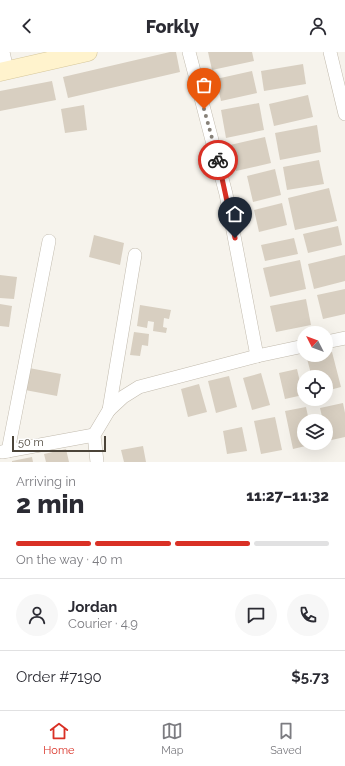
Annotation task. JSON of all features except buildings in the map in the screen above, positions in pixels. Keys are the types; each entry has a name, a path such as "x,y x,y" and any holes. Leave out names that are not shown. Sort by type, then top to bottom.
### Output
{"main road":[{"path":"3,71 88,52"}],"street":[{"path":"3,52 3,71"},
{"path":"189,52 226,194 257,356"},
{"path":"330,52 345,114"},
{"path":"49,240 4,452 94,435"},
{"path":"109,410 135,255"},
{"path":"333,341 345,338"},
{"path":"97,462 94,435 109,410 123,397 139,387 257,356 297,347"}],"way so far":[{"path":"204,109 218,160"}],"route":[{"path":"218,160 235,238"}]}
